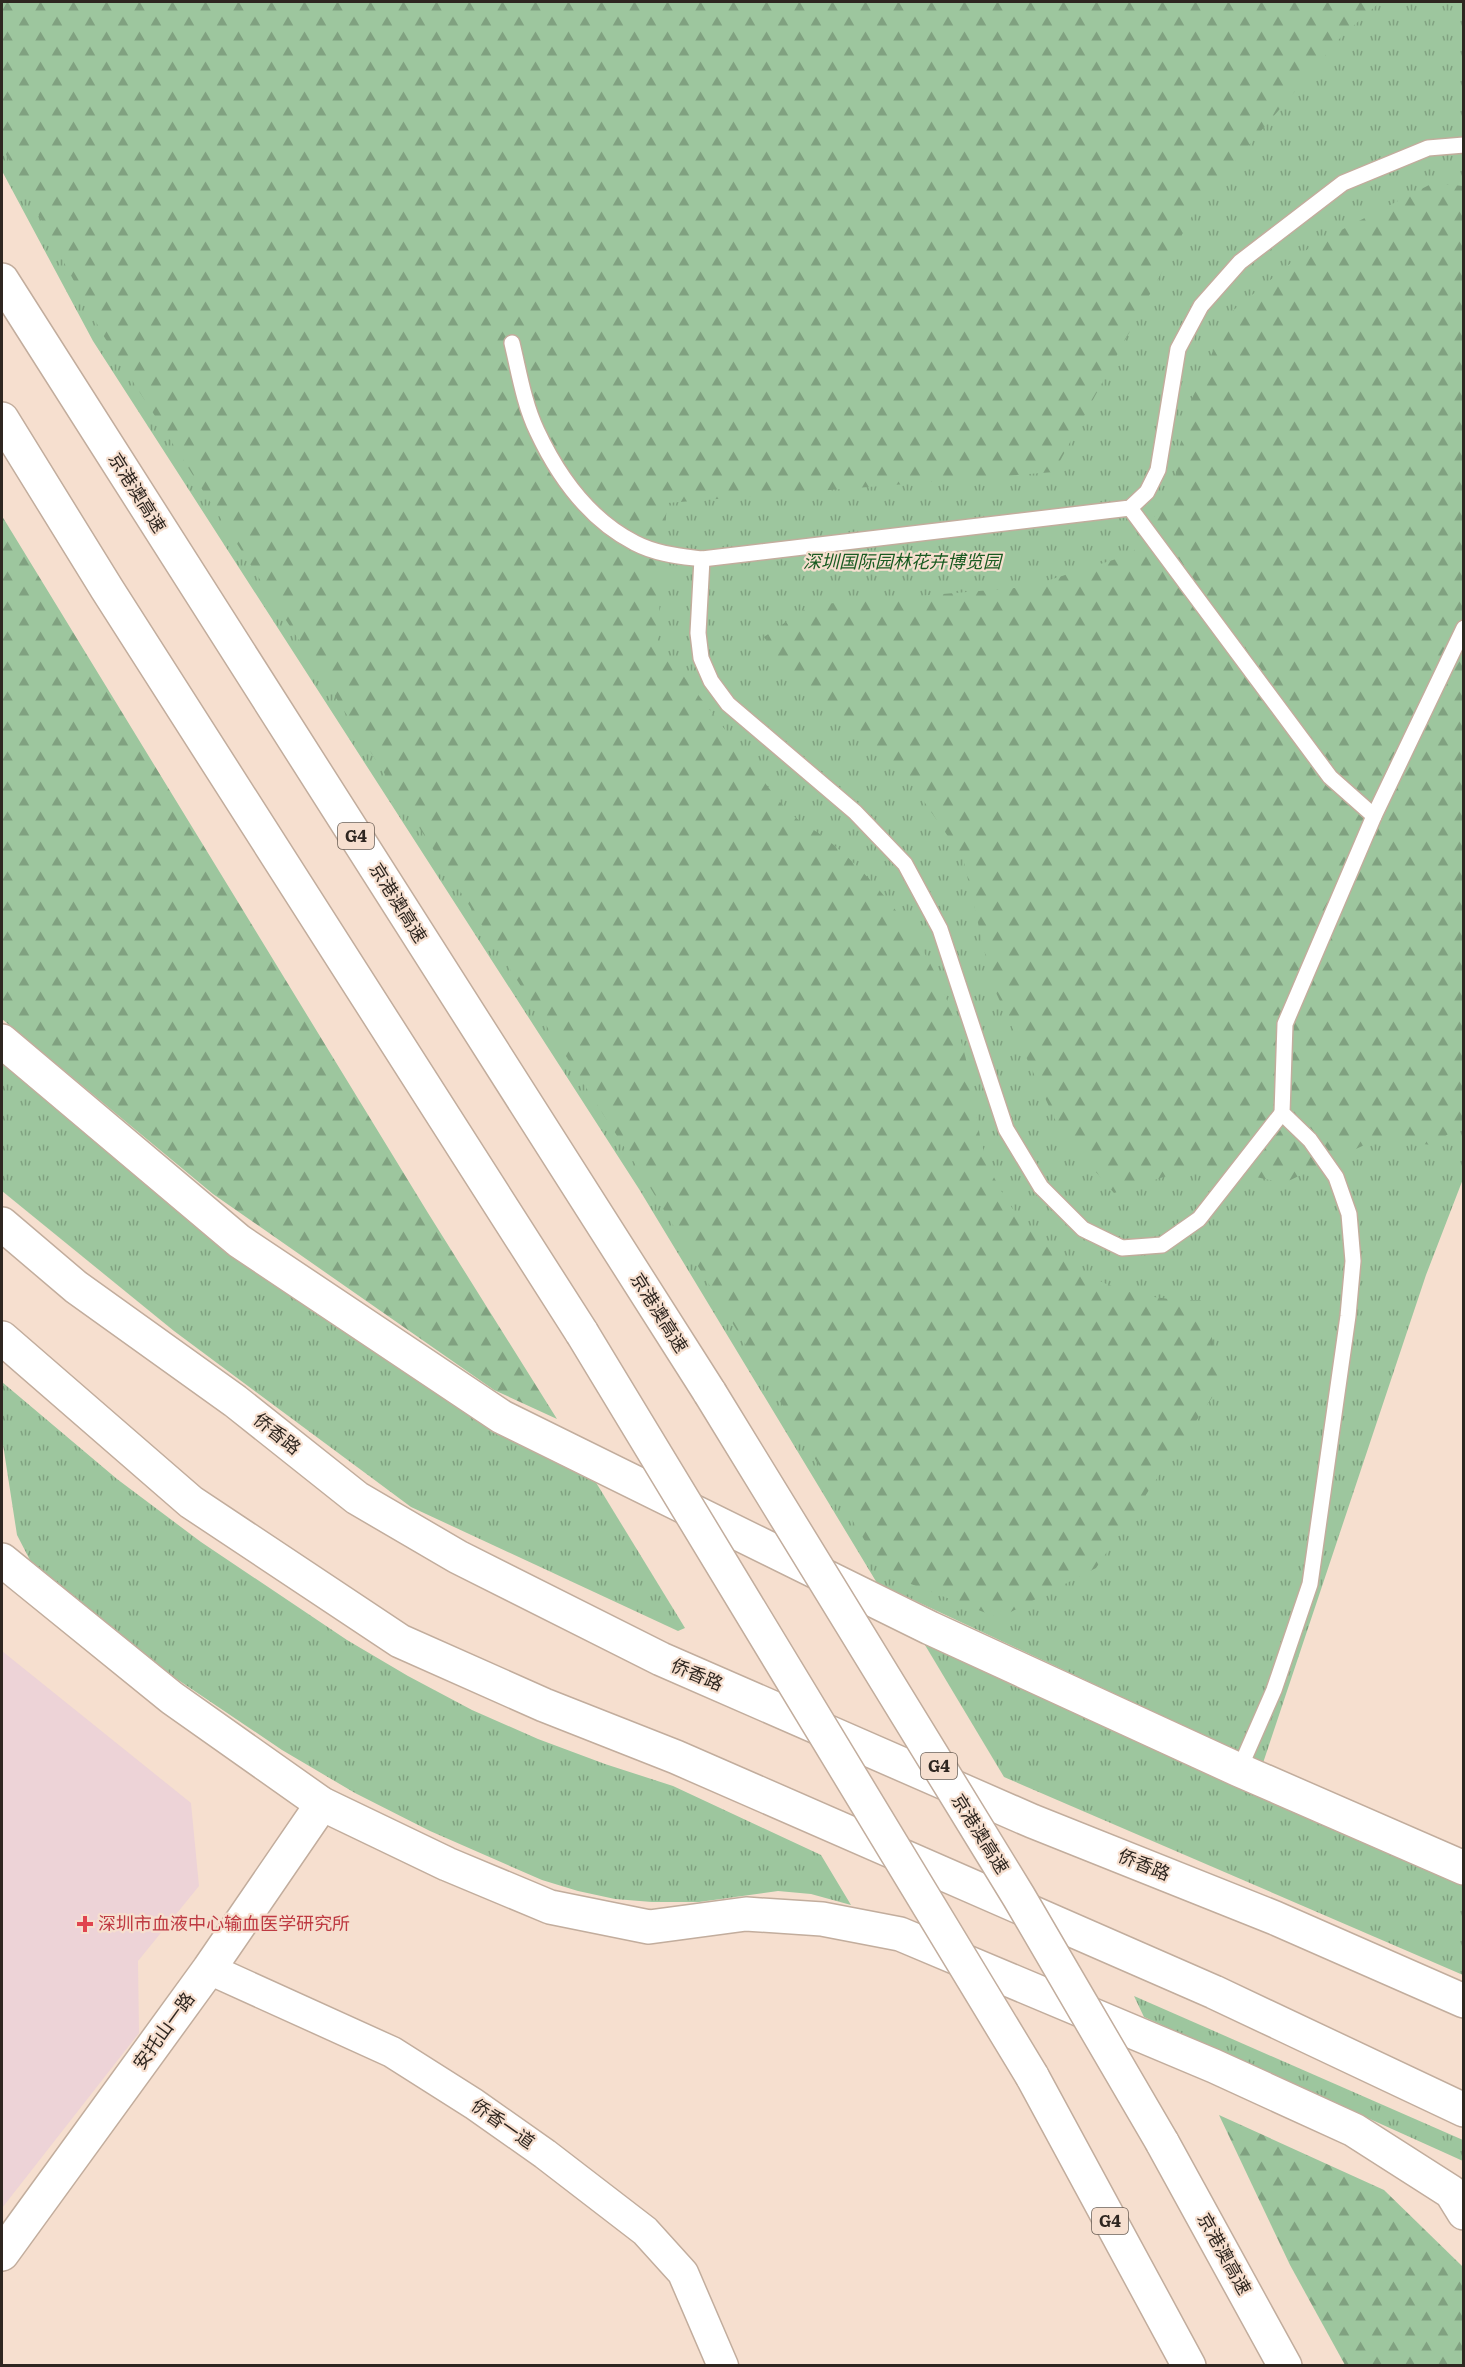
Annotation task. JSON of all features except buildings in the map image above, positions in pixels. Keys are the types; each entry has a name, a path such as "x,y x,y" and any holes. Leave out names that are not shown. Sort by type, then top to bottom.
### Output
{"main road":[{"name":"京港澳高速","path":"2,280 710,1393 1013,1887 1162,2142 1285,2366"},
{"name":"G4","path":"2,419 113,599 582,1333 1032,2076 1189,2366"},
{"path":"2,1041 239,1241 502,1417 930,1628 1239,1770 1464,1868"},
{"name":"侨香路","path":"2,1224 76,1287 235,1401 357,1498 458,1557 661,1659 1032,1821 1275,1918 1464,2001"},
{"path":"2,1338 191,1502 400,1641 544,1705 676,1757 1214,1992 1464,2110"},
{"path":"2,1560 172,1698 322,1804 447,1864 550,1906 649,1927 746,1914 822,1919 900,1934 1214,2066 1354,2130 1451,2192 1464,2212"},
{"name":"安托山一路","path":"2,2254 208,1969 322,1804"}],"street":[{"name":"侨香一道","path":"208,1969 392,2052 474,2104 545,2154 645,2231 682,2273 723,2366"}],"lane":[{"path":"512,343 523,390 536,430 556,466 578,497 604,524 636,544 668,555 702,559 1130,508 1147,492 1158,470 1178,349 1201,306 1240,262 1343,183 1428,148 1464,145"},
{"path":"1130,508 1330,777 1374,816"},
{"path":"702,559 698,633 701,658 711,681 728,704 855,812 905,864 940,929 1006,1129 1041,1187 1083,1229 1122,1248 1162,1245 1199,1219 1282,1113 1285,1024 1374,816 1464,628"},
{"path":"1239,1770 1274,1690 1310,1584 1348,1316 1353,1261 1349,1214 1336,1177 1310,1140 1282,1113"}],"shaded area":[{"name":"深圳市血液中心输血医学研究所","path":"2,1651 191,1803 199,1886 138,1961 139,2033 2,2208"}],"green space":[{"name":"深圳国际园林花卉博览园","path":"2,2 1463,2 1463,1179 1426,1275 1263,1763 877,1583 639,1189 93,341 2,171"},
{"path":"2,2 1380,2 1341,37 1198,205 1054,472 667,503 657,641 781,804 795,818 836,847 870,880 891,904 921,947 940,984 955,1022 971,1081 984,1152 994,1177 1008,1201 1043,1243 1088,1275 1138,1294 1170,1299 1201,1300 1224,1380 1096,1568 999,1618 885,1574 648,1184 103,335 2,147"},
{"path":"1433,183 1463,186 1463,1124 1432,1145 1377,1139 1284,1183 1201,1165 1114,1193 1060,1130 992,984 963,858 914,787 803,695 764,637 811,605 1027,587 1132,554 1174,483 1188,407 1230,313 1314,244"},
{"path":"2,516 428,1213 557,1419 494,1390 213,1194 2,1019"},
{"path":"2,1061 592,1476 685,1628 678,1631 411,1507 174,1331 2,1191"},
{"path":"2,1382 117,1479 201,1542 347,1640 472,1710 538,1739 673,1786 821,1855 851,1905 811,1894 778,1891 699,1902 652,1902 615,1899 578,1891 542,1880 430,1831 355,1793 282,1750 153,1663 32,1564 17,1535 2,1438"},
{"path":"916,1630 1463,1876 1463,1975 1004,1777"},
{"path":"1134,1996 1463,2140 1463,2161 1144,2017"},
{"path":"1219,2115 1384,2190 1464,2268 1463,2365 1345,2365 1290,2265"}],"place":[{"name":"深圳市血液中心输血医学研究所","path":"85,1924"}]}
